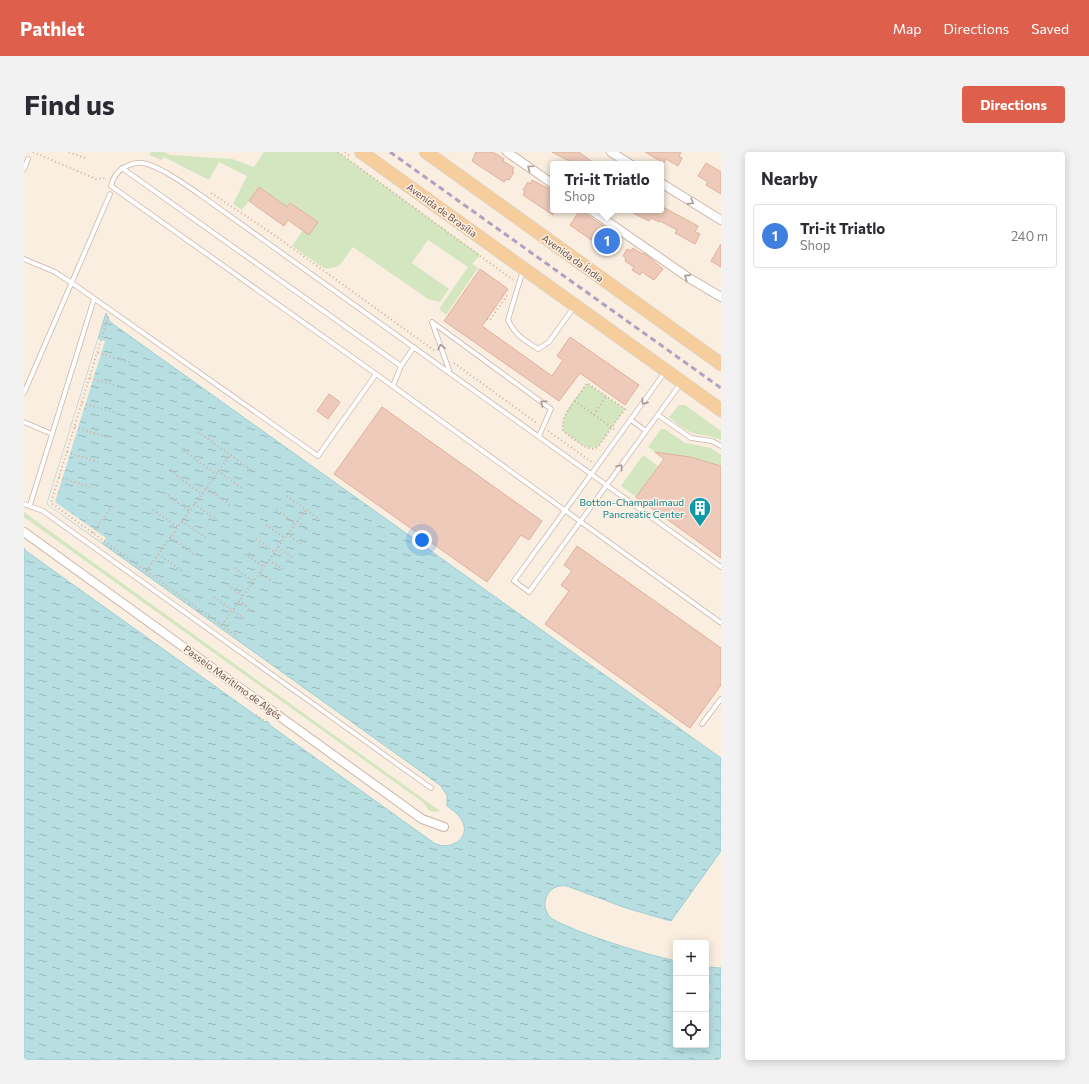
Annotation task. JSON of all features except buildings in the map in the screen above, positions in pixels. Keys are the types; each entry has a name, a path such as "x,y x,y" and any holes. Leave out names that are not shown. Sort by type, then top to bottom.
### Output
{"main road":[{"name":"Avenida de Brasília","path":"361,152 519,272 576,305 721,410"},
{"name":"Avenida da Índia","path":"426,152 721,364"}],"street":[{"path":"507,152 550,182"},
{"path":"611,152 625,161"},
{"path":"664,185 721,220"},
{"path":"595,213 689,278 721,297"},
{"name":"Passeio Marítimo de Algés","path":"24,532 408,806 421,818 444,827"}],"lane":[{"path":"24,169 28,159"},
{"path":"721,567 450,372 209,201 174,178 142,163 130,164 122,168 116,174 111,186 393,386 721,623"},
{"path":"122,168 401,366"},
{"path":"24,393 110,194"},
{"path":"24,259 55,272 72,283 318,456 376,374"},
{"path":"519,272 508,320 514,332 538,349 549,342 576,305"},
{"path":"30,505 94,299"},
{"path":"450,372 432,322 551,409 539,436"},
{"path":"393,386 401,366 414,347"},
{"path":"667,370 514,581 529,592 682,381"},
{"path":"658,415 691,438 712,441 721,446"},
{"path":"631,420 646,432"},
{"path":"24,422 52,434"},
{"path":"24,504 43,511 431,788"},
{"path":"702,724 721,699"}],"path":[{"path":"33,152 98,179 104,179 109,176"},
{"path":"69,152 87,159"},
{"path":"338,152 514,281"},
{"path":"205,189 270,232 598,466"},
{"path":"513,285 519,272"},
{"path":"487,318 490,320 512,289"},
{"path":"108,317 51,503 93,533 120,555 146,571 238,637"},
{"path":"98,353 132,363"},
{"path":"90,378 124,388"},
{"path":"587,383 624,408 598,447 592,449 583,446 563,431 562,424 564,415 575,401 587,383"},
{"path":"594,415 606,396"},
{"path":"575,401 621,434"},
{"path":"82,403 117,413"},
{"path":"75,428 109,438"},
{"path":"198,432 254,472"},
{"path":"184,451 216,474"},
{"path":"67,452 101,463"},
{"path":"146,571 231,454"},
{"path":"170,471 202,494"},
{"path":"218,471 242,488"},
{"path":"59,477 94,488"},
{"path":"206,488 230,505"},
{"path":"165,493 189,511"},
{"path":"287,496 319,518"},
{"path":"93,533 114,504"},
{"path":"194,504 218,521"},
{"path":"222,625 306,509"},
{"path":"153,510 178,527"},
{"path":"277,510 310,530"},
{"path":"182,521 206,538"},
{"path":"266,525 285,538"},
{"path":"287,534 301,544"},
{"path":"170,538 194,555"},
{"path":"256,539 274,552"},
{"path":"278,547 292,557"},
{"path":"158,554 182,571"},
{"path":"245,554 264,567"},
{"path":"269,560 282,569"},
{"path":"235,568 253,582"},
{"path":"260,572 274,582"},
{"path":"225,583 243,596"},
{"path":"214,597 246,620"},
{"path":"239,601 253,611"},
{"path":"256,714 266,722"}],"green space":[{"path":"151,152 164,152 170,155 232,159 254,167 264,152 338,152 480,255 472,264 478,268 446,315 439,309 468,267 428,240 412,263 449,289 440,302 428,299 353,247 339,266 327,269 322,267 292,246 303,230 318,222 290,203 287,207 259,188 242,210 233,204 247,176 219,162 209,180 164,157 162,160 149,155"},
{"path":"587,383 625,409 598,447 593,448 579,444 563,431 564,418 570,406"},
{"path":"679,405 685,405 721,431 721,440 690,432 674,422 669,417"},
{"path":"661,429 665,429 685,443 711,448 721,455 721,466 690,457 655,452 648,447"},
{"path":"643,455 658,466 636,497 621,486"},
{"path":"24,512 440,811 430,811 424,803 24,517"}],"water":[{"path":"106,313 110,322 721,758 721,851 671,921 626,908 567,886 558,886 552,889 546,897 545,908 546,912 551,918 576,930 651,955 673,960 673,1048 709,1048 709,967 721,968 721,1060 24,1060 24,548 26,551 265,722 267,721 271,726 434,843 447,846 453,844 462,837 464,832 464,826 460,817 447,806 447,795 440,785 47,504"}],"pier":[{"path":"98,339 105,341 55,502 106,538 102,543 47,504"}],"railway":[{"path":"390,152 721,388"}],"place":[{"name":"Tri-it Triatlo","path":"607,241"},
{"name":"Botton-Champalimaud Pancreatic Center","path":"700,528"}]}
